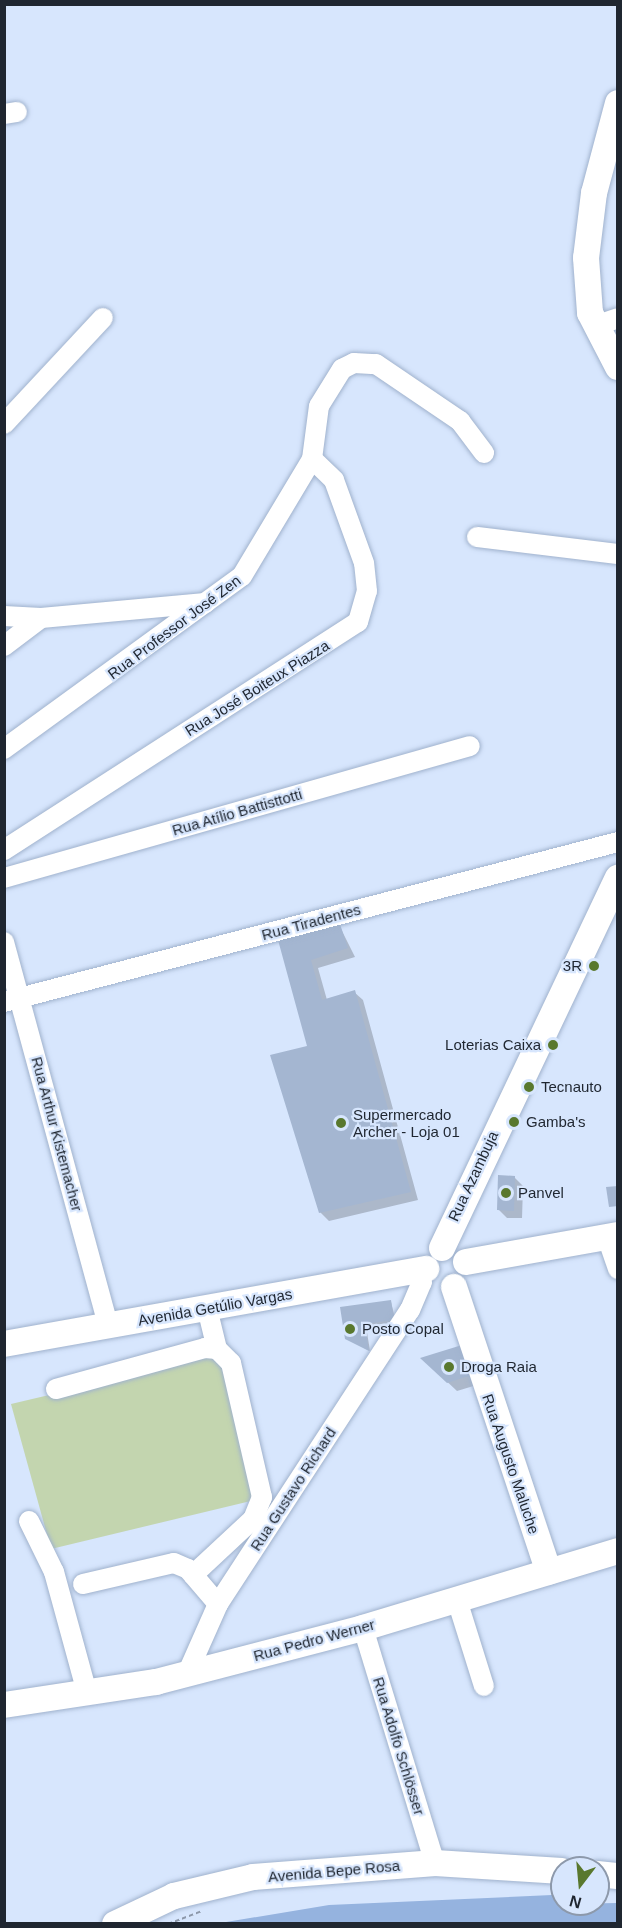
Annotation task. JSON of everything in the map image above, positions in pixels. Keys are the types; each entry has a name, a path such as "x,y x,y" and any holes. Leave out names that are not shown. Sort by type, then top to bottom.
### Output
{"main road":[{"path":"618,103 588,229 587,296 606,322 618,367"},
{"name":"Rua Azambuja","path":"442,1248 618,878"},
{"path":"466,1262 612,1236"},
{"path":"442,1248 457,1250 466,1262 465,1277 432,1278 428,1258 442,1248"},
{"name":"Avenida Getúlio Vargas","path":"4,1344 207,1308 432,1278"},
{"name":"Rua Augusto Maluche","path":"432,1278 549,1572"},
{"name":"Rua Pedro Werner","path":"4,1705 87,1694 187,1674 363,1628 618,1551"},
{"name":"Avenida Bepe Rosa","path":"115,1923 174,1896 253,1877 435,1863 550,1870"}],"street":[{"path":"4,424 103,318"},
{"name":"Rua Professor José Zen","path":"4,749 242,576 261,550 312,459 326,388 342,369 365,363 376,364 460,421 484,453"},
{"name":"Rua José Boiteux Piazza","path":"4,850 358,622 367,591 364,563 334,480 312,459"},
{"path":"477,537 618,554"},
{"path":"4,616 41,618 205,603"},
{"path":"4,646 41,618"},
{"name":"Rua Atílio Battisttotti","path":"4,878 470,746"},
{"name":"Rua Tiradentes","path":"13,1000 618,842"},
{"name":"Rua Arthur Kistemacher","path":"4,942 13,1000 108,1326"},
{"path":"612,1236 618,1269"},
{"name":"Rua Gustavo Richard","path":"187,1674 218,1604 410,1310 422,1282 432,1278"},
{"path":"194,1575 253,1519 262,1497 231,1363 217,1349 207,1308"},
{"path":"56,1389 205,1348 217,1349"},
{"path":"29,1521 54,1572 87,1694"},
{"path":"83,1584 174,1563 194,1575 218,1604"},
{"path":"457,1600 484,1686"},
{"name":"Rua Adolfo Schlösser","path":"363,1628 435,1863"}],"path":[{"path":"168,1923 213,1907"}],"green space":[{"path":"223,1354 259,1499 51,1549 11,1404"}],"water":[{"path":"550,1895 550,1916 610,1916 610,1903 617,1903 617,1923 220,1923 329,1905"}],"building":[{"name":"Supermercado Archer - Loja 01","path":"340,924 348,948 311,960 322,1000 355,990 411,1192 319,1213 270,1055 307,1046 278,940"},
{"name":"Panvel","path":"498,1175 515,1176 514,1211 497,1210"},
{"path":"618,1186 618,1206 609,1207 606,1187"},
{"path":"391,1300 394,1320 365,1324 369,1351 345,1339 340,1307"},
{"name":"Droga Raia","path":"462,1345 472,1375 447,1383 420,1358"}],"place":[{"name":"3R","path":"594,966"},
{"name":"Loterias Caixa","path":"553,1045"},
{"name":"Tecnauto","path":"529,1087"},
{"name":"Gamba's","path":"514,1122"},
{"name":"Supermercado Archer - Loja 01","path":"341,1123"},
{"name":"Panvel","path":"506,1193"},
{"name":"Posto Copal","path":"350,1329"},
{"name":"Droga Raia","path":"449,1367"}]}
